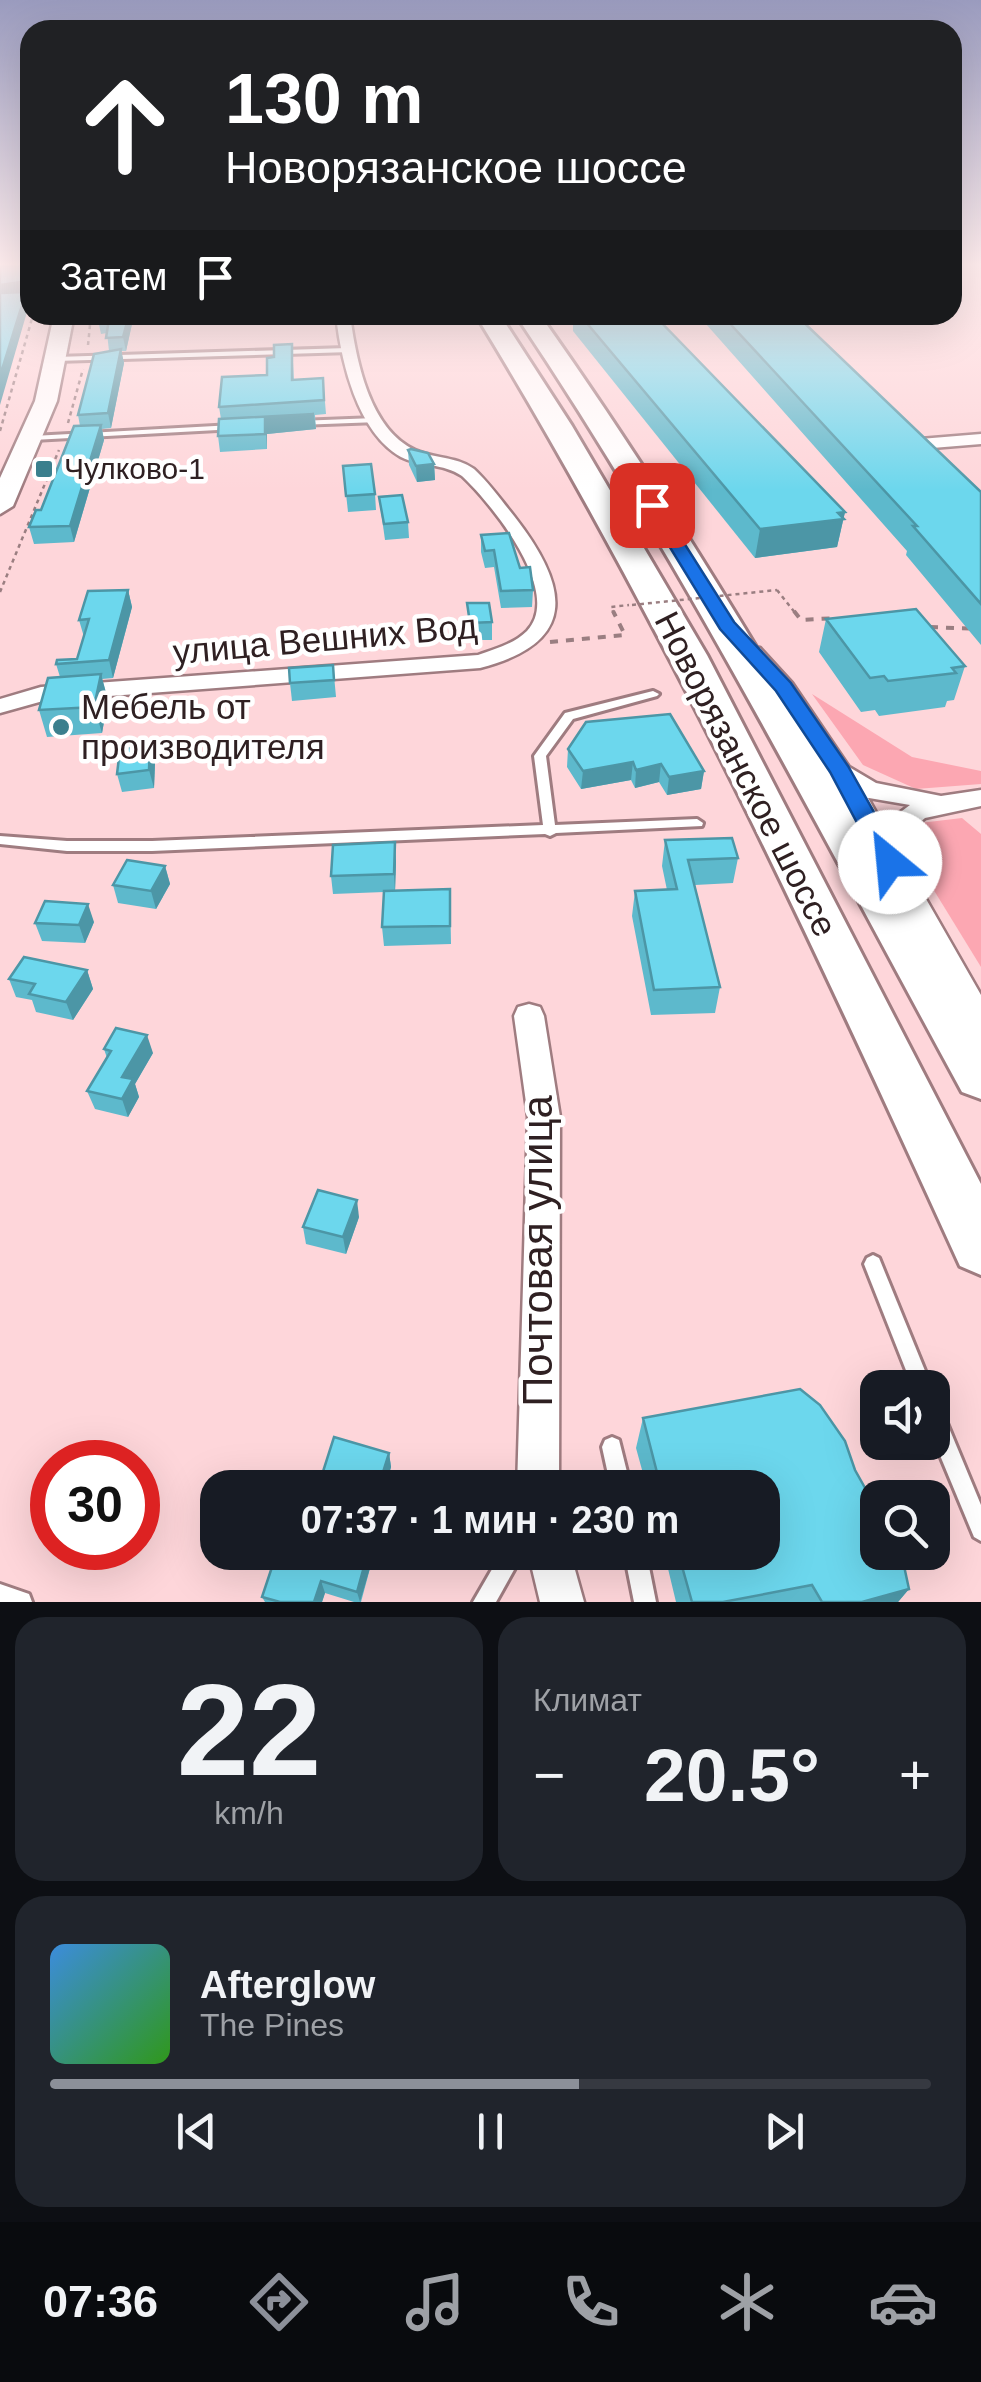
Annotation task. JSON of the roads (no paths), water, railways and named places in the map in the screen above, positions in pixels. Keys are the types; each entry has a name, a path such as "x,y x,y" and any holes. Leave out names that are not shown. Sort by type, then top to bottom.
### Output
{"highway":[{"name":"Новорязанское шоссе","path":"504,341 601,496 757,788 981,1246"},
{"name":"Новорязанское шоссе","path":"546,341 597,415 726,625 981,1076"}],"main road":[{"path":"10,512 59,341"}],"street":[{"name":"улица Вешних Вод","path":"0,706 41,694 444,665 510,654 530,643 544,620 548,592 532,549 466,470 402,451 357,392 346,341"},
{"path":"906,430 945,462"},
{"path":"920,444 981,438"},
{"path":"726,625 784,688 840,771 981,1022"},
{"path":"840,771 869,790 906,800 947,802"},
{"path":"890,862 886,839 896,823 915,811 981,798"},
{"name":"Почтовая улица","path":"529,1016 544,1117 538,1470"},
{"path":"554,1570 562,1602"}],"lane":[{"path":"56,359 347,350"},
{"path":"284,424 375,420"},
{"path":"32,438 244,426"},
{"path":"550,832 540,756 570,716 654,694"},
{"path":"0,840 67,846 152,846 698,823"},
{"path":"872,1264 916,1370"},
{"path":"612,1448 617,1470"},
{"path":"950,1454 981,1530"},
{"path":"484,1602 503,1570"},
{"path":"638,1570 645,1602"},
{"path":"0,1596 21,1602"}],"place":[{"name":"Чулково-1","path":"44,469"},
{"name":"Мебель от производителя","path":"61,727"}]}
